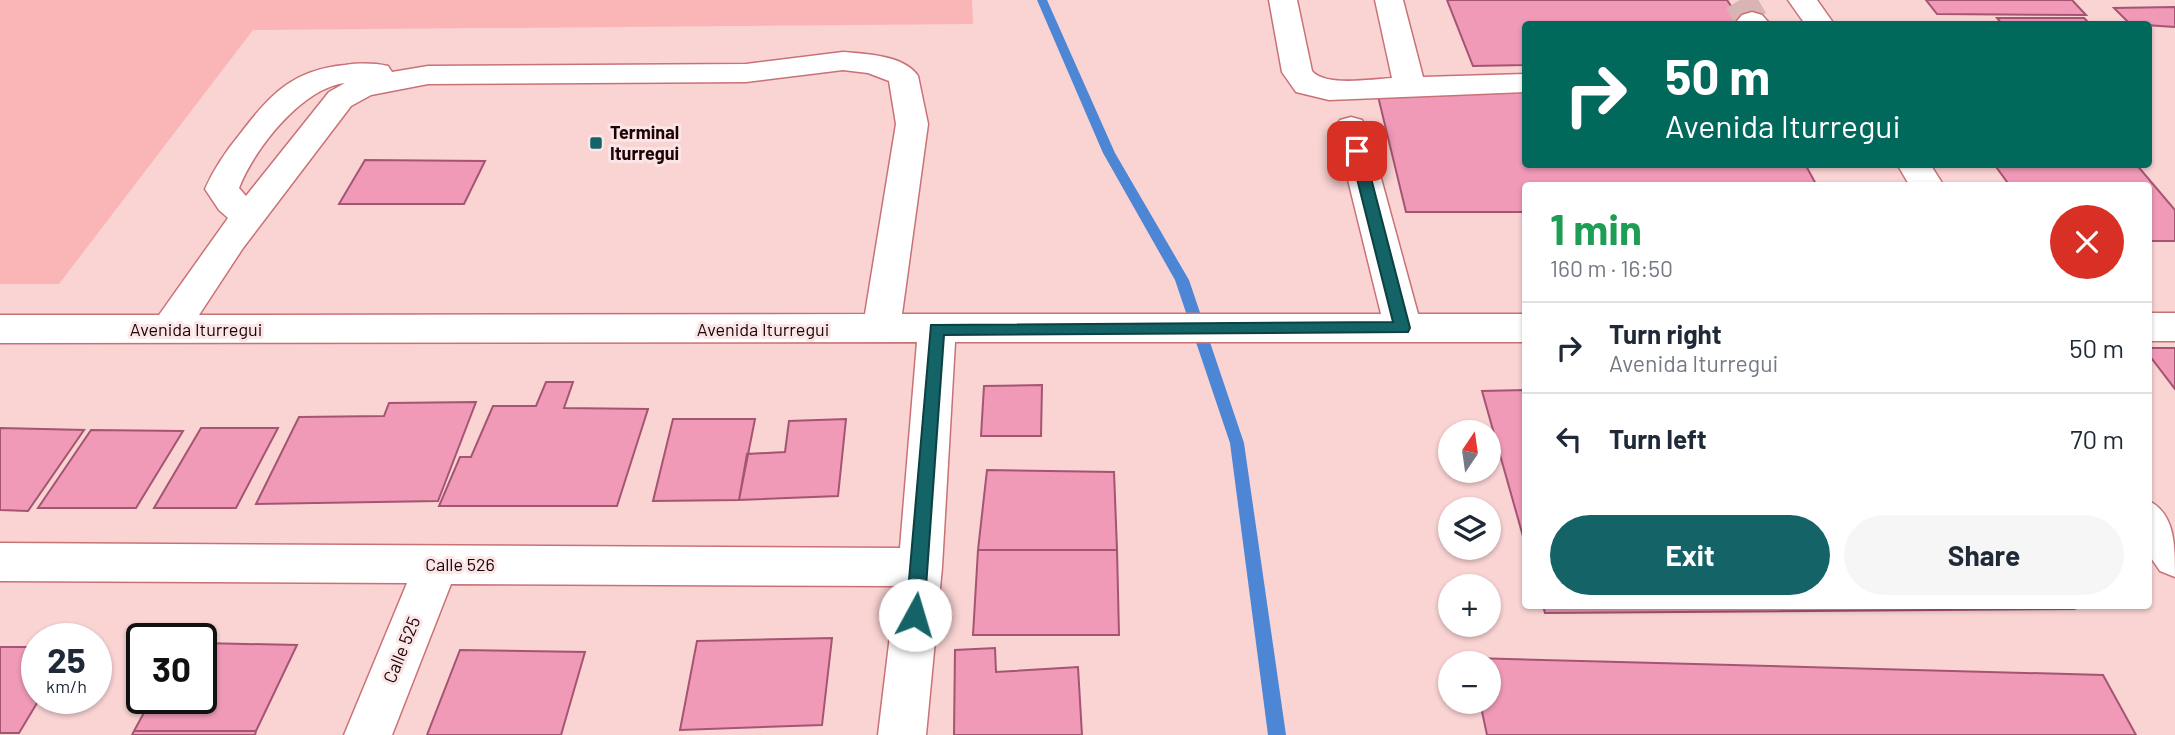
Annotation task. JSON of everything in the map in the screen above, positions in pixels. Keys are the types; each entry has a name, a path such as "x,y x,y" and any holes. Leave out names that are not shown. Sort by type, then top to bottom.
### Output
{"street":[{"path":"1283,0 1297,72 1307,85 1329,90 1522,83"},
{"path":"1390,0 1410,87"},
{"path":"1802,0 1817,21"},
{"path":"248,216 231,202 222,189 227,174 283,100 320,77 358,72 428,75 746,73 843,61 873,64 903,76 912,124 881,330"},
{"path":"169,330 248,216 340,99 362,88 428,75"},
{"path":"1351,127 1403,328"},
{"path":"2152,327 2175,327"},
{"name":"Avenida Iturregui","path":"0,329 1522,328"},
{"path":"902,735 920,567 937,329"},
{"path":"2152,524 2175,558"},
{"name":"Calle 526","path":"0,562 920,567"},
{"name":"Calle 525","path":"368,735 436,565"}],"shaded area":[{"path":"0,0 972,0 973,24 253,30 59,284 0,284"}],"building":[{"path":"1447,0 1727,0 1741,21 1522,21 1522,65 1473,66"},
{"path":"1926,0 2072,0 2086,15 1937,14"},
{"path":"2175,7 2175,27 2152,25 2152,21 2127,21 2114,8"},
{"path":"1997,18 2084,18 2087,21 2000,21"},
{"path":"1377,92 1522,92 1522,168 1807,168 1815,182 1522,182 1522,212 1406,212"},
{"path":"365,160 485,161 464,204 339,204"},
{"path":"1997,168 2139,168 2151,182 2007,182"},
{"path":"2152,183 2175,210 2175,241 2152,241"},
{"path":"2152,348 2175,348 2175,389 2152,359"},
{"path":"546,382 573,382 564,408 648,409 617,506 439,506 460,457 471,457 493,406 536,406"},
{"path":"1042,385 1041,436 981,436 984,386"},
{"path":"1522,390 1522,533 1502,462 1502,420 1490,420 1482,391"},
{"path":"476,402 438,501 256,504 299,417 384,416 389,403"},
{"path":"673,419 755,419 739,500 653,501"},
{"path":"846,419 838,496 739,500 747,454 785,452 789,421"},
{"path":"0,428 84,430 28,511 0,510"},
{"path":"201,428 278,428 236,508 154,508"},
{"path":"91,430 183,431 136,508 38,508"},
{"path":"987,470 1114,472 1117,550 978,550"},
{"path":"978,550 1117,550 1119,635 973,635"},
{"path":"1544,609 2074,609 1545,613"},
{"path":"832,638 822,725 680,730 697,641"},
{"path":"217,643 297,645 256,731 134,731 143,714 217,714"},
{"path":"0,647 21,647 21,714 30,714 19,733 0,733"},
{"path":"995,648 996,672 1078,667 1082,735 954,735 955,650"},
{"path":"460,650 585,652 561,735 427,735"},
{"path":"1501,659 2103,675 2136,735 1487,735 1483,714 1501,714"},
{"path":"134,731 256,731 255,735 132,735"}],"waterway":[{"path":"1042,0 1109,153 1182,280 1237,443 1277,735"}],"tunnel":[{"path":"1740,0 1752,21"}],"place":[{"name":"Terminal Iturregui","path":"596,143"}],"route":[{"path":"915,615 937,329 1403,328 1357,151"}]}
